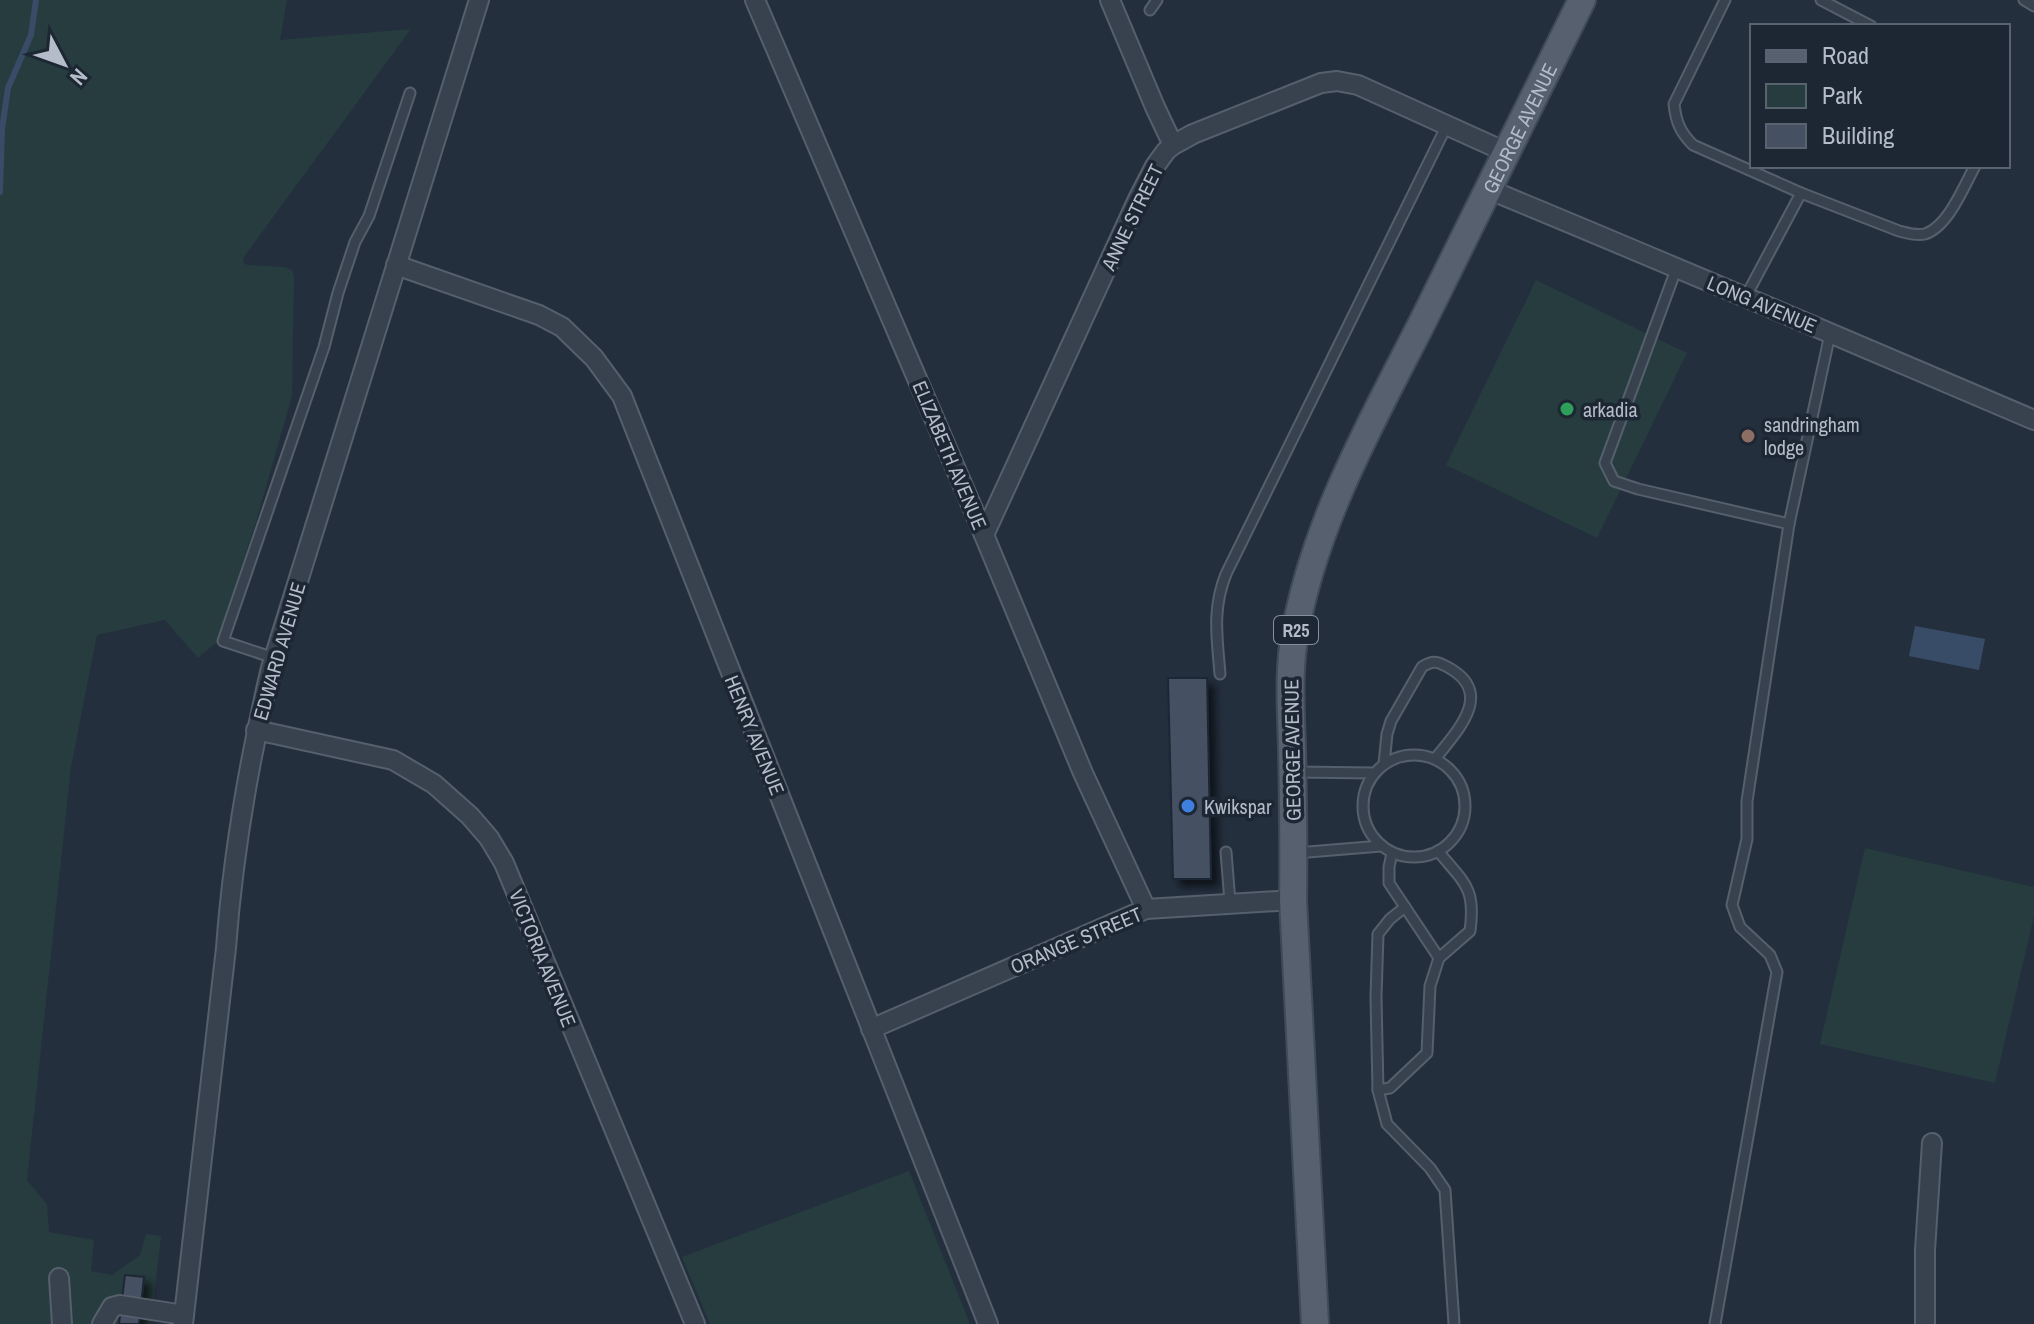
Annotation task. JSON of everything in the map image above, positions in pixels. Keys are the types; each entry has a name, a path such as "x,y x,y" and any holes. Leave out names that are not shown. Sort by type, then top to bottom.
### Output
{"main road":[{"name":"GEORGE AVENUE","path":"1315,1324 1293,900 1290,675 1294,636 1313,558 1357,452 1582,0"}],"street":[{"name":"EDWARD AVENUE","path":"183,1320 230,895 256,730 274,658 479,0"},
{"name":"ELIZABETH AVENUE","path":"755,0 1083,773 1146,909"},
{"path":"1110,0 1173,145"},
{"name":"ANNE STREET","path":"984,535 1143,188 1155,166 1173,145 1310,86 1329,82 1358,85 1508,153"},
{"name":"LONG AVENUE","path":"1490,190 2034,420"},
{"name":"HENRY AVENUE","path":"396,265 539,315 562,327 594,358 622,396 988,1324"},
{"name":"VICTORIA AVENUE","path":"256,730 393,760 434,784 489,838 504,863 695,1324"},
{"name":"ORANGE STREET","path":"871,1029 1146,909 1293,900"},
{"path":"1925,1324 1925,1250 1932,1143"},
{"path":"59,1278 62,1324"},
{"path":"102,1324 112,1307 120,1305 183,1320"}],"lane":[{"path":"1150,10 1157,0"},
{"path":"1725,0 1674,104 1675,122 1693,145 1801,193 1915,235 1928,233 1938,226 1974,168"},
{"path":"1821,0 1867,24"},
{"path":"2024,0 2034,6"},
{"path":"274,658 223,641 324,347 355,242 369,216 410,93"},
{"path":"1220,674 1216,608 1226,574 1447,125"},
{"path":"1745,298 1801,193"},
{"path":"1677,267 1605,463 1614,481 1638,489 1789,524"},
{"path":"1715,1324 1777,972 1770,955 1740,927 1732,905 1747,839 1747,801 1789,524 1830,334"},
{"path":"1384,764 1391,721 1422,667 1431,661 1438,661 1458,673 1471,694 1469,712 1463,723 1435,759"},
{"path":"1423,755 1447,766 1456,776 1462,788 1465,814 1453,839 1438,851 1405,857 1392,853 1371,836 1362,810 1363,797 1367,784 1384,764 1396,757 1423,755"},
{"path":"1293,772 1374,773"},
{"path":"1294,853 1381,846"},
{"path":"1378,1090 1390,1088 1427,1053 1430,986 1439,958 1470,931 1473,911 1468,888 1438,851"},
{"path":"1226,852 1230,902"},
{"path":"1392,853 1389,883 1439,958"},
{"path":"1405,907 1378,934 1378,1090 1387,1124 1430,1168 1445,1190 1454,1324"}],"green space":[{"path":"0,0 287,0 280,40 411,29 243,258 247,265 292,270 292,396 217,642 198,658 165,620 97,635 71,767 27,1180 47,1204 49,1232 94,1240 91,1271 112,1275 140,1255 146,1234 161,1236 151,1324 0,1324"},
{"name":"arkadia","path":"1536,280 1687,353 1597,538 1446,465"},
{"path":"1865,848 2034,887 2034,916 1995,1083 1820,1044"},
{"path":"909,1171 970,1324 710,1324 682,1257"}],"water":[{"path":"1915,626 1985,639 1979,670 1909,656"}],"building":[{"path":"1168,678 1207,678 1211,879 1173,879"},
{"path":"125,1275 144,1277 139,1324 119,1324"}],"waterway":[{"path":"0,192 2,129 8,88 31,35 36,0"}],"place":[{"name":"arkadia","path":"1567,409"},
{"name":"sandringham lodge","path":"1748,436"},
{"name":"Kwikspar","path":"1188,806"}]}
